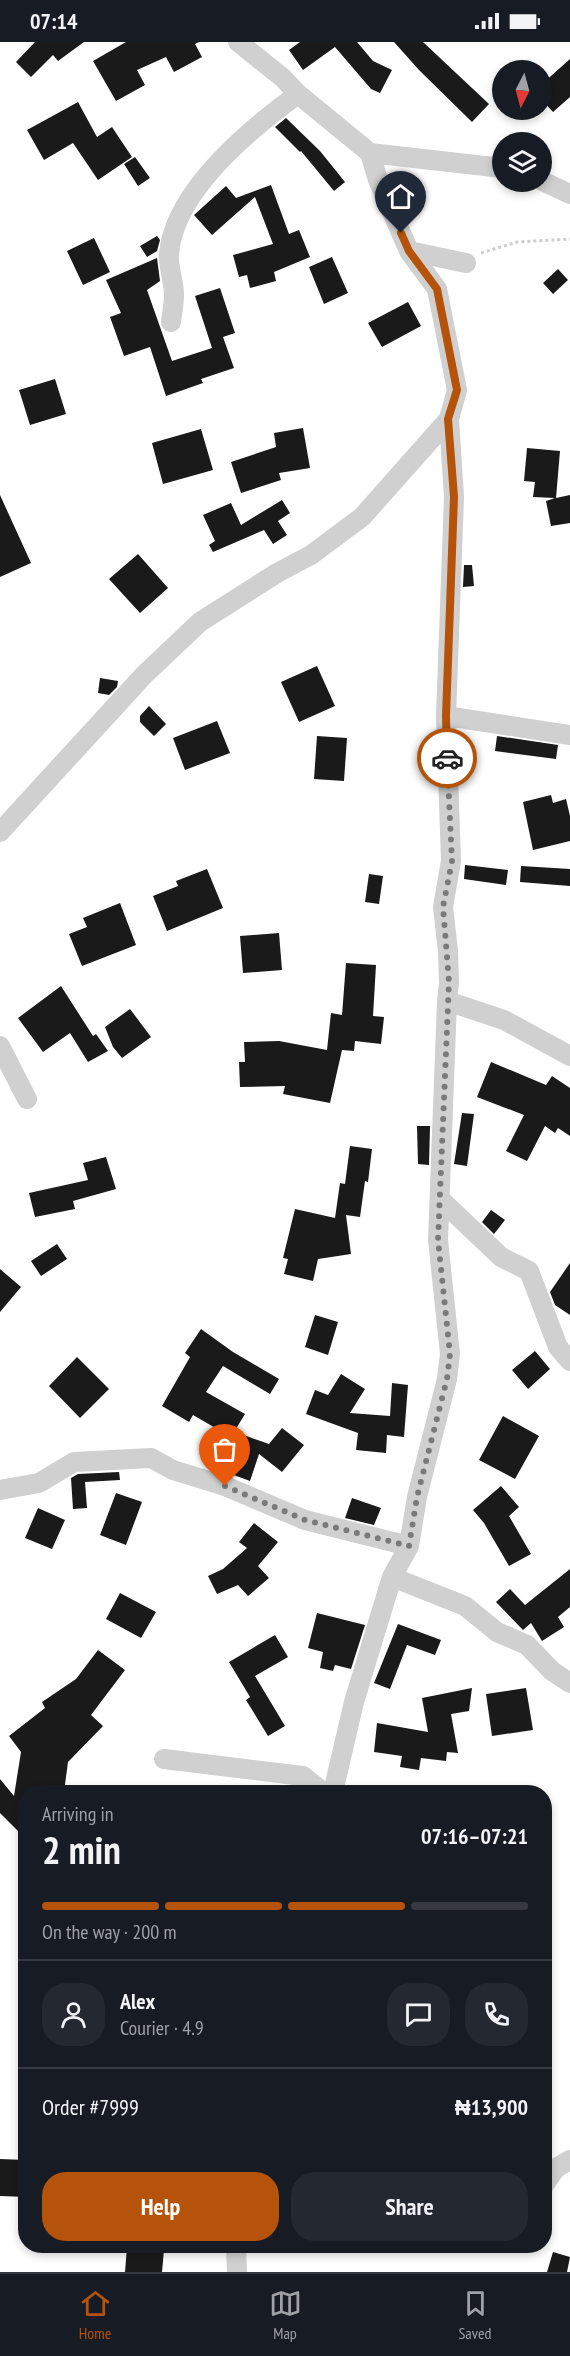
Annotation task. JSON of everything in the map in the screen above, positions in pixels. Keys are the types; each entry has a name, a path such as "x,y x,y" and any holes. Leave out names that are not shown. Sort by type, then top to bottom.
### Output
{"street":[{"path":"238,42 370,153 492,167"},
{"path":"171,322 174,295 169,254 179,217 193,192 211,170 272,112 298,94"},
{"path":"335,1785 354,1702 392,1577 409,1546 417,1497 447,1379 450,1354 438,1240 449,982 443,907 452,861 446,716 454,497 448,419 457,390 437,289 409,251 378,180 370,153"},
{"path":"552,186 570,194"},
{"path":"409,251 466,263"},
{"path":"0,832 144,675 200,622 310,555 362,517 448,419"},
{"path":"446,716 570,735"},
{"path":"447,1001 504,1020 570,1056"},
{"path":"0,1046 27,1099"},
{"path":"440,1199 501,1257 530,1271 558,1347 570,1360"},
{"path":"0,1491 39,1483 74,1462 151,1458 173,1470 225,1486 305,1520 409,1546"},
{"path":"392,1577 465,1606 497,1632 527,1645 552,1671 570,1683"},
{"path":"164,1759 303,1776 314,1785"},
{"path":"552,2174 556,2168 570,2160"},
{"path":"236,2253 237,2272"}],"path":[{"path":"466,263 485,250 517,242 549,238 570,239"}],"building":[{"path":"35,42 84,42 58,61 53,55 31,77 16,62"},
{"path":"126,42 199,42 195,44 202,57 174,72 166,57 137,70 145,85 116,101 93,61"},
{"path":"300,42 357,42 373,61 392,70 380,93 371,89 335,47 303,70 289,50"},
{"path":"394,42 423,42 489,104 472,122"},
{"path":"570,59 570,97 553,112 552,111 552,75"},
{"path":"78,102 97,137 112,127 132,157 98,180 73,143 44,160 27,130"},
{"path":"286,118 320,151 345,182 334,191 301,151 275,127"},
{"path":"135,157 150,178 138,186 124,164"},
{"path":"271,185 289,234 299,230 310,257 274,272 276,281 250,288 247,275 239,277 233,255 273,244 255,197 212,235 194,215 226,186 236,198"},
{"path":"157,236 160,240 157,251 147,257 140,246"},
{"path":"94,238 110,272 83,285 67,251"},
{"path":"332,257 348,293 324,304 309,267"},
{"path":"157,258 160,281 147,290 172,361 212,348 195,296 220,288 235,333 223,337 234,368 201,379 203,383 166,396 150,347 124,356 110,317 121,313 106,280"},
{"path":"558,269 568,280 553,294 543,283"},
{"path":"408,302 421,326 382,347 368,323"},
{"path":"55,379 66,414 30,425 19,390"},
{"path":"303,428 310,468 279,473 281,480 241,493 231,462 276,447 274,433"},
{"path":"201,429 213,470 163,484 152,443"},
{"path":"527,448 560,451 556,498 570,495 570,523 551,526 546,501 555,498 533,497 535,482 524,481"},
{"path":"0,495 31,563 0,577"},
{"path":"282,500 290,513 278,521 287,535 273,544 264,530 213,552 209,545 215,541 203,515 231,503 241,525"},
{"path":"138,554 168,588 140,613 109,579"},
{"path":"464,565 472,565 474,586 463,587"},
{"path":"317,666 335,706 299,722 281,682"},
{"path":"100,678 118,681 117,687 109,695 98,693"},
{"path":"149,706 166,724 154,736 140,722 140,716"},
{"path":"217,721 230,753 185,770 173,738"},
{"path":"317,736 347,738 344,781 314,779"},
{"path":"497,736 558,745 556,759 495,751"},
{"path":"551,795 553,803 566,799 570,816 570,841 533,850 523,802"},
{"path":"465,865 508,870 506,885 464,879"},
{"path":"521,866 570,869 570,886 520,882"},
{"path":"207,869 223,908 167,931 153,896 178,886 176,881"},
{"path":"369,874 383,876 379,904 365,902"},
{"path":"120,903 136,945 82,966 69,934 87,927 83,918"},
{"path":"279,933 282,970 243,973 240,936"},
{"path":"346,963 376,965 373,1016 384,1017 381,1044 355,1041 354,1051 342,1050 330,1103 283,1094 285,1086 240,1087 239,1062 245,1062 244,1042 279,1041 327,1050 331,1013 342,1015"},
{"path":"61,986 93,1036 96,1034 108,1051 88,1062 70,1033 43,1052 18,1018"},
{"path":"130,1009 151,1037 122,1058 113,1047 105,1027"},
{"path":"491,1062 546,1085 552,1076 570,1088 570,1136 558,1128 555,1133 545,1126 527,1161 506,1151 524,1115 477,1097"},
{"path":"462,1113 474,1114 467,1166 454,1164"},
{"path":"417,1126 430,1126 429,1165 418,1164"},
{"path":"350,1146 372,1149 360,1217 346,1215 351,1254 318,1259 313,1281 284,1274 288,1259 283,1258 295,1209 335,1218 340,1183 345,1184"},
{"path":"106,1157 116,1189 73,1201 75,1209 35,1217 29,1193 88,1180 83,1163"},
{"path":"491,1210 505,1220 494,1234 482,1222"},
{"path":"57,1244 67,1259 41,1276 31,1261"},
{"path":"570,1263 570,1315 555,1305 550,1292"},
{"path":"0,1269 21,1287 0,1312"},
{"path":"315,1315 338,1322 328,1355 305,1347"},
{"path":"201,1329 233,1352 279,1379 270,1394 223,1366 206,1392 245,1414 231,1437 193,1415 189,1422 162,1406 190,1357 185,1353"},
{"path":"535,1351 550,1369 528,1389 512,1370"},
{"path":"77,1357 109,1389 80,1418 49,1386"},
{"path":"341,1374 365,1389 350,1413 390,1416 392,1383 408,1385 404,1437 387,1435 386,1453 356,1450 358,1433 306,1414 315,1390 328,1395"},
{"path":"503,1416 539,1436 515,1479 479,1460"},
{"path":"282,1428 304,1445 282,1472 259,1454 250,1481 231,1474 243,1442 234,1434 235,1432 269,1444"},
{"path":"119,1472 120,1480 85,1482 87,1508 73,1509 71,1478 78,1474"},
{"path":"501,1486 519,1507 509,1516 531,1554 509,1566 484,1523 473,1510"},
{"path":"116,1493 142,1502 126,1545 100,1535"},
{"path":"352,1498 381,1508 374,1525 345,1518"},
{"path":"38,1508 65,1520 52,1549 25,1538"},
{"path":"254,1523 278,1542 258,1566 269,1578 248,1596 238,1585 217,1594 208,1576 223,1569 247,1548 239,1542"},
{"path":"570,1569 570,1607 558,1617 564,1627 542,1641 531,1623 523,1630 496,1602 510,1589 525,1605"},
{"path":"120,1593 156,1612 141,1638 106,1619"},
{"path":"317,1613 365,1625 351,1669 335,1665 333,1671 320,1668 323,1652 308,1648"},
{"path":"398,1624 441,1640 435,1655 407,1645 390,1689 374,1683"},
{"path":"275,1635 288,1657 255,1676 285,1726 268,1736 246,1700 250,1697 229,1662"},
{"path":"98,1650 125,1670 91,1715 103,1726 68,1762 65,1785 18,1785 18,1831 0,1813 0,1779 14,1796 21,1752 9,1736 45,1708 42,1702 76,1679"},
{"path":"472,1688 469,1711 451,1714 458,1753 447,1752 446,1761 421,1758 419,1770 400,1767 402,1756 374,1752 377,1723 428,1732 422,1698"},
{"path":"526,1688 533,1730 492,1736 486,1694"},
{"path":"0,2159 18,2160 18,2197 0,2196"},
{"path":"553,2252 570,2257 567,2272 547,2272"},
{"path":"127,2253 164,2253 162,2272 125,2272"}],"way so far":[{"path":"225,1486 305,1520 409,1546 417,1497 447,1379 450,1354 438,1240 449,982 443,907 452,861 447,758"}],"route":[{"path":"401,233 409,251 437,289 457,390 448,419 454,497 446,716 447,758"}]}
